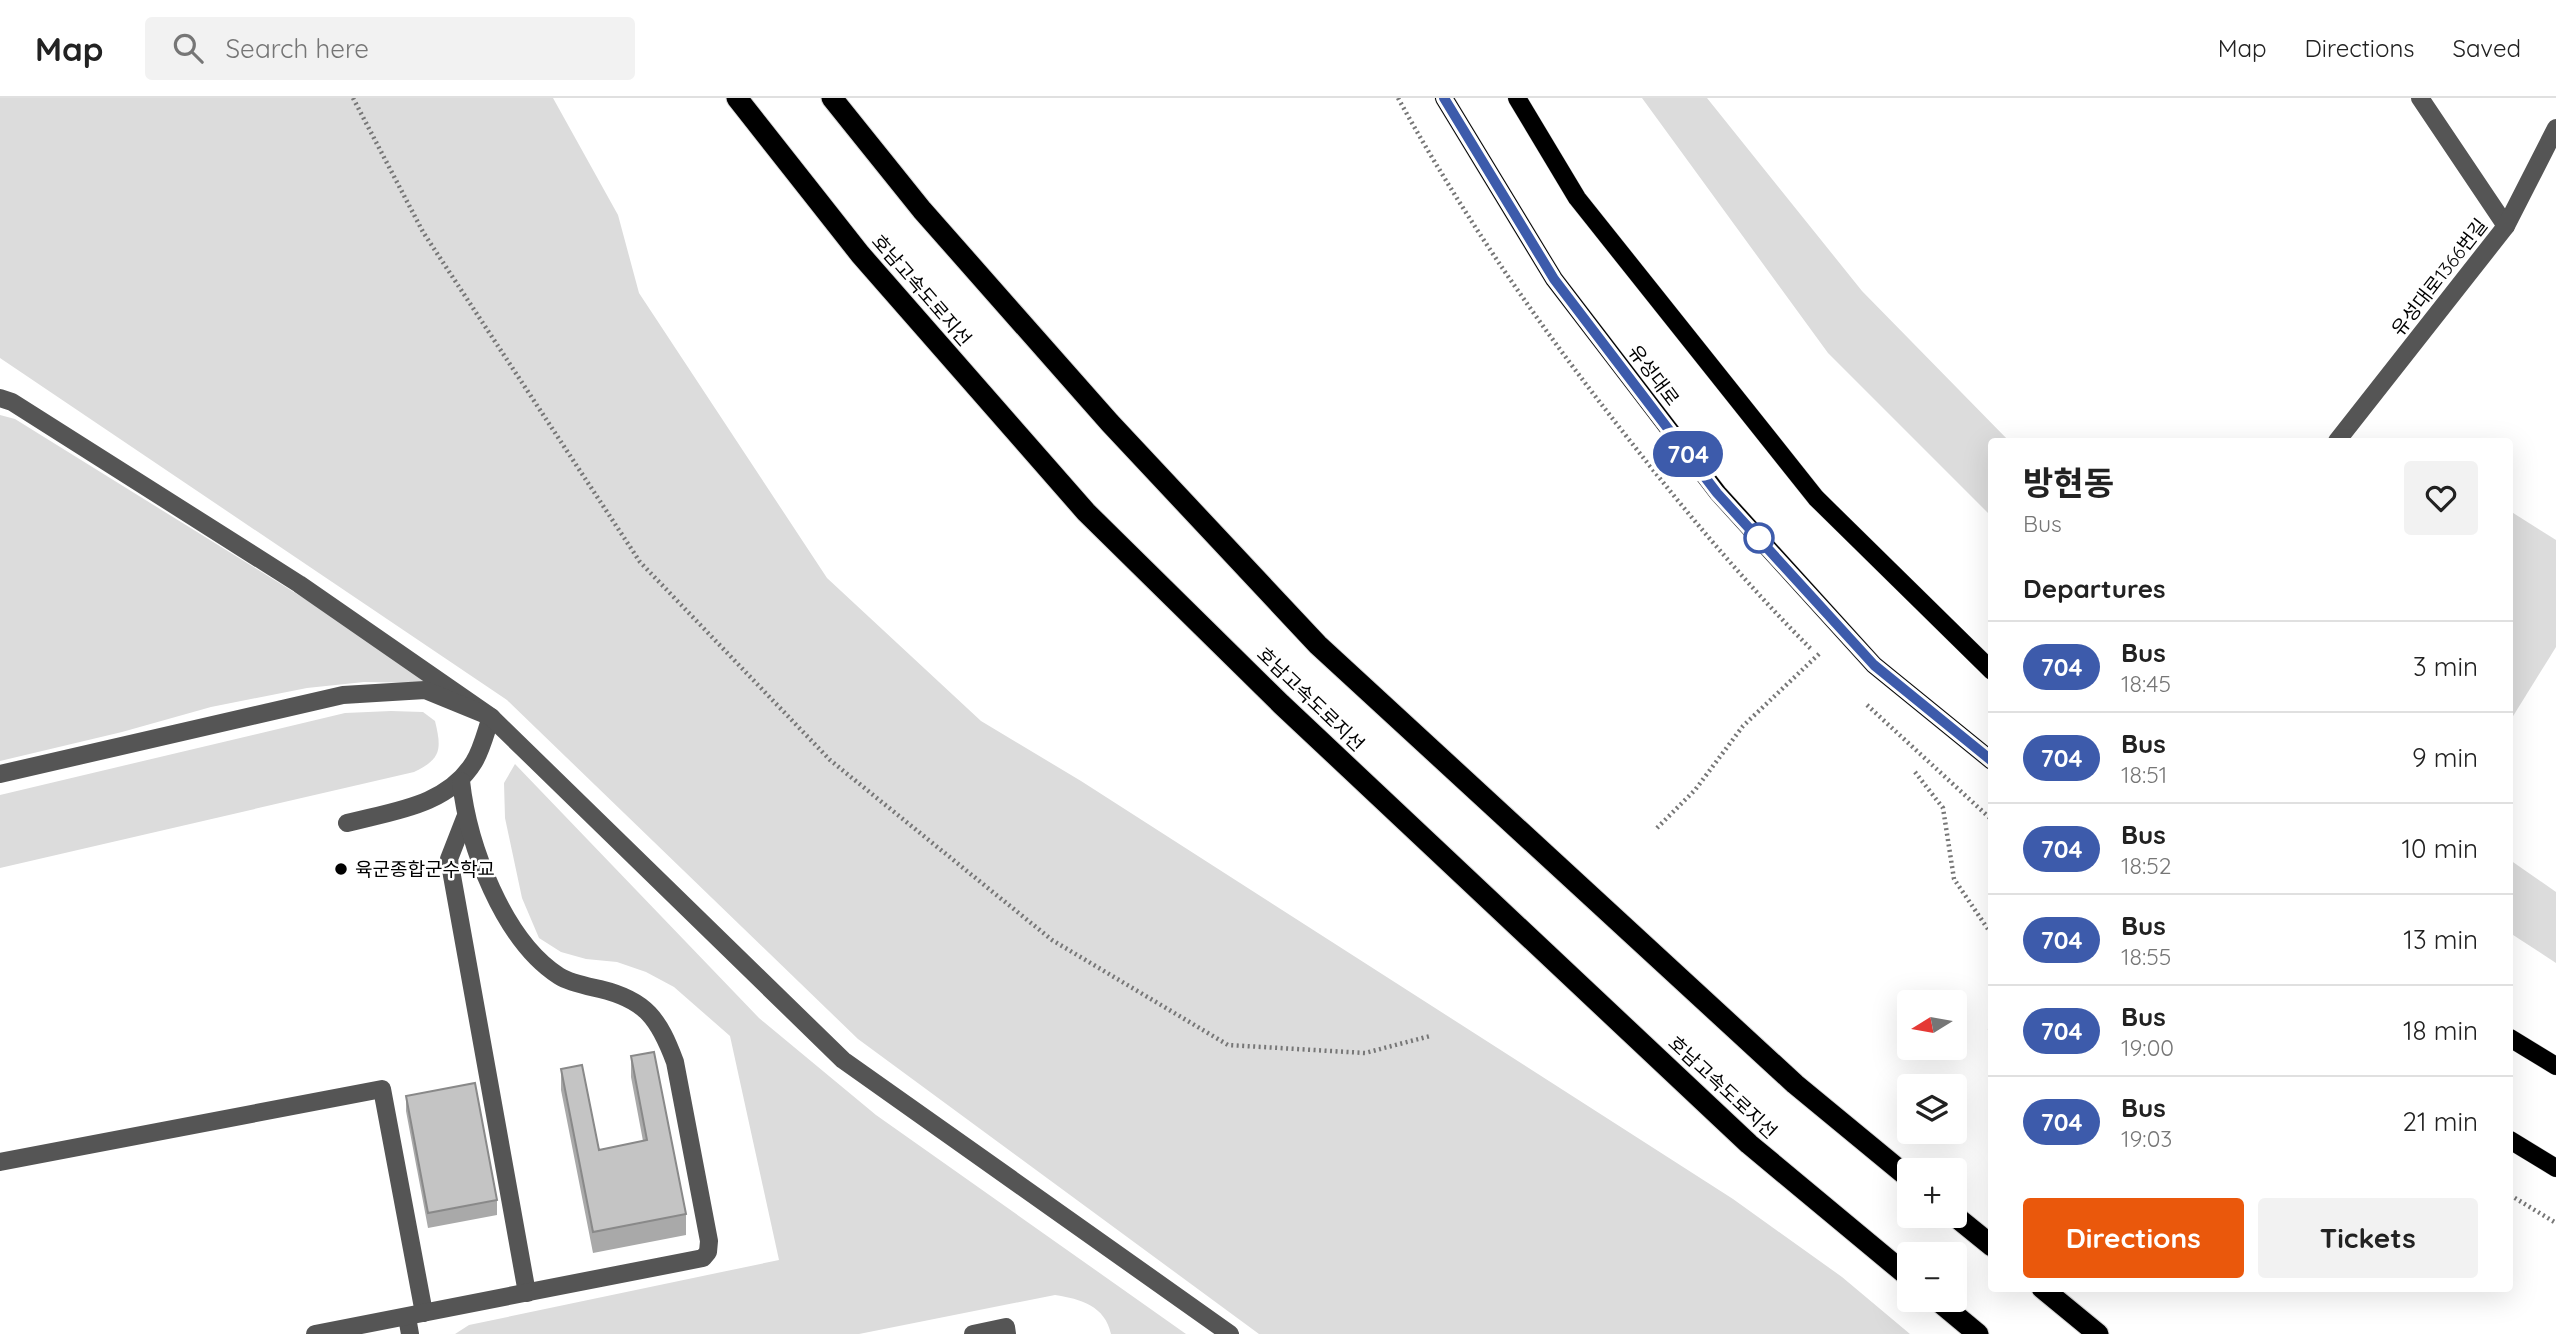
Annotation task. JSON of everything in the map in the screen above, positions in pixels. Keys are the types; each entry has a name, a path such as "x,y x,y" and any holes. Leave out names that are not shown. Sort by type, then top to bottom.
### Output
{"highway":[{"name":"호남고속도로지선","path":"737,98 860,254 1086,512 1281,704 1749,1144 1897,1267"},
{"path":"832,98 922,210 1110,422 1318,645 1795,1084 1897,1168"},
{"path":"1967,1226 1988,1243"},
{"path":"2047,1292 2098,1334"},
{"path":"1951,1312 1978,1334"}],"main road":[{"name":"유성대로","path":"1444,98 1554,279 1717,493 1874,665 1988,758"},
{"path":"1517,98 1577,198 1816,498 1988,667"},
{"path":"2513,1040 2556,1066"},
{"path":"2513,1142 2556,1168"}],"street":[{"path":"2420,98 2506,226"},
{"name":"유성대로1366번길","path":"2339,438 2506,226 2556,128"},
{"path":"0,398 12,402 299,584 491,717 843,1060 1230,1334"},
{"path":"0,774 343,695 425,690 491,717"},
{"path":"347,823 420,804 461,781 476,760 491,717"},
{"path":"316,1334 414,1321 527,1293 703,1258 709,1252 676,1062 666,1036 641,1004 615,993 561,978 528,951 496,897 465,818 461,781"},
{"path":"465,818 449,859 527,1293"},
{"path":"0,1162 382,1089 414,1321"},
{"path":"973,1334 1006,1327 1007,1334"}],"path":[{"path":"354,98 422,232 640,562 830,760 1052,940 1228,1045 1365,1052 1430,1036"},
{"path":"1657,828 1695,790 1743,726 1807,667 1841,628"},
{"path":"1915,772 1942,808 1954,879 1988,929"},
{"path":"2513,1197 2556,1223"}],"shaded area":[{"path":"0,98 553,98 618,215 639,293 827,578 981,721 1081,781 1733,1199 1842,1277 1910,1334 1259,1334 858,1039 507,700 0,358"},
{"path":"1642,98 1707,98 1862,291 2006,438 1988,438 1988,513 1828,353"},
{"path":"0,415 15,419 342,622 425,677 423,683 364,682 307,688 211,707 122,732 0,761"},
{"path":"2513,513 2556,540 2556,647 2513,716"},
{"path":"423,712 435,721 439,746 437,753 430,763 414,772 0,868 0,795 345,713"},
{"path":"515,764 759,1018 876,1115 1186,1334 1111,1334 1108,1324 1098,1310 1083,1302 1055,1295 859,1334 455,1334 469,1325 779,1260 730,1036 674,987 646,972 617,962 586,959 561,952 539,938 522,898 505,818 504,783"},
{"path":"2513,862 2556,892 2556,963 2513,935"}],"building":[{"path":"654,1052 686,1214 593,1232 561,1069 582,1065 599,1150 647,1140 631,1056"},
{"path":"475,1083 497,1200 428,1213 406,1096"}],"bus line":[{"name":"704","path":"1444,98 1554,279 1717,493 1874,665 1988,758"}],"place":[{"name":"육군종합군수학교","path":"341,869"}]}
